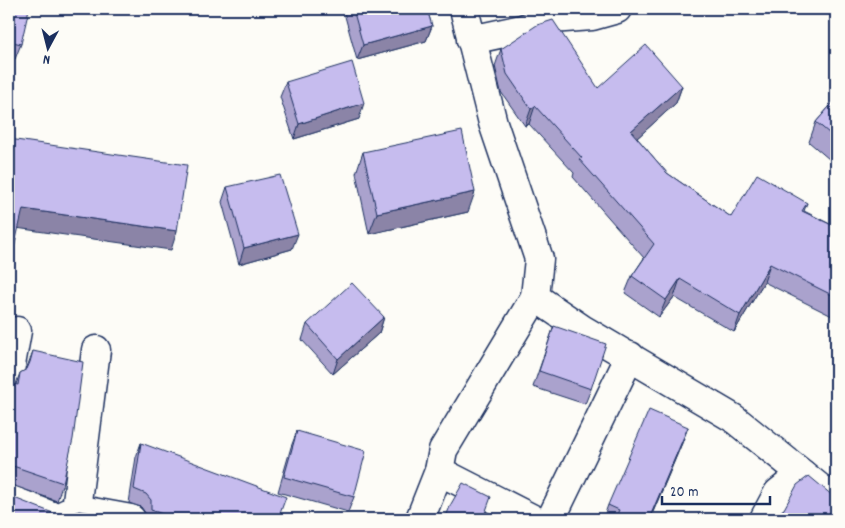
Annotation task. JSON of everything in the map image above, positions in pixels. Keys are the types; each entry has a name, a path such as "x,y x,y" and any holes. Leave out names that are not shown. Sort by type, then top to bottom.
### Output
{"street":[{"path":"420,519 439,471 443,450 535,297 539,259 493,123 464,9"},
{"path":"471,40 522,29 551,19 592,16 617,9"},
{"path":"535,297 582,329 733,418 836,501"},
{"path":"9,376 17,331"},
{"path":"63,515 96,350"},
{"path":"551,519 630,356"},
{"path":"439,471 533,519"},
{"path":"764,519 778,493 802,474"},
{"path":"9,499 63,515 131,519"}],"building":[{"path":"9,9 29,9 21,44 9,41"},
{"path":"353,9 427,9 432,26 363,45"},
{"path":"553,20 598,88 646,45 682,86 631,131 667,173 731,217 757,174 807,203 802,211 836,227 836,297 770,264 740,315 680,279 666,300 632,276 654,244 579,159 582,158 535,106 531,109 507,74 501,49 537,25"},
{"path":"352,62 364,103 299,124 286,82"},
{"path":"836,99 836,139 816,122"},
{"path":"462,131 475,192 377,213 363,152"},
{"path":"9,139 187,165 177,231 23,209 9,270"},
{"path":"280,175 298,234 244,248 227,187"},
{"path":"352,283 384,317 338,359 307,324"},
{"path":"554,326 606,344 591,389 539,371"},
{"path":"33,351 83,362 73,439 63,483 13,466 9,468 9,427 12,413 9,413 9,383 18,385 20,373 27,369"},
{"path":"649,410 688,427 649,519 615,519 619,510 608,505"},
{"path":"297,431 366,451 354,497 284,477"},
{"path":"141,443 286,497 278,519 177,519 151,510 151,500 146,494 134,489"},
{"path":"809,476 836,497 836,519 781,519 775,516 784,509 797,485"},
{"path":"463,483 491,497 483,519 445,519"},
{"path":"9,496 58,515 64,516 79,511 132,519 9,519"}]}
